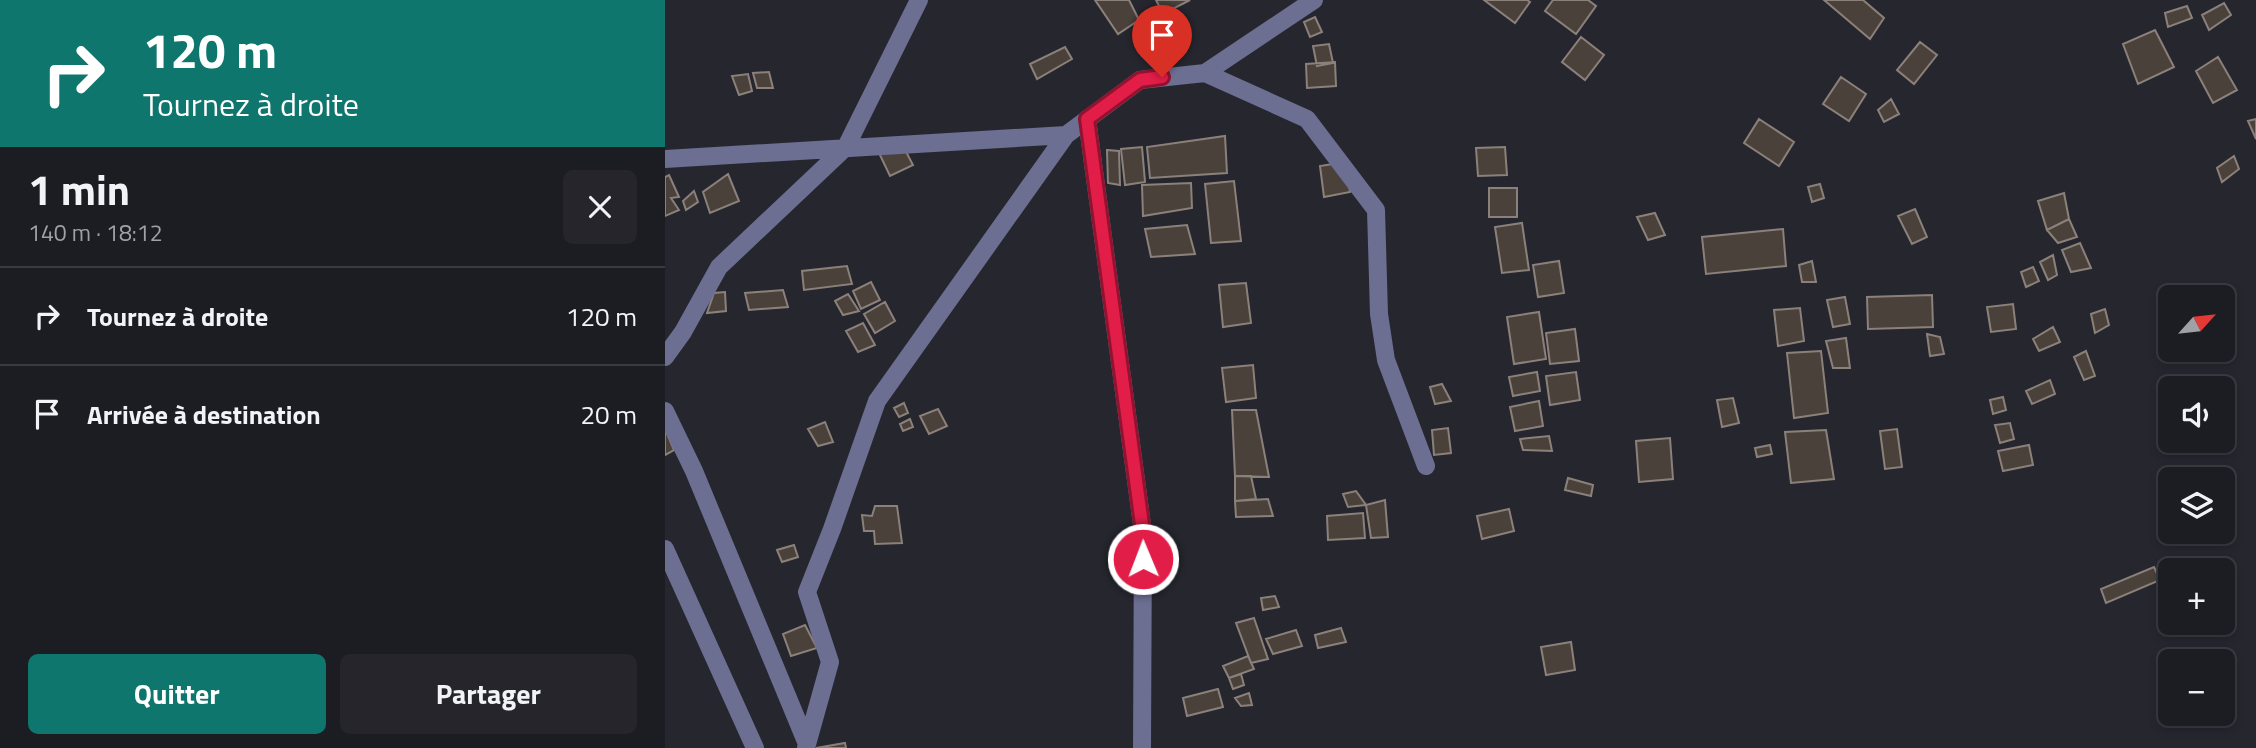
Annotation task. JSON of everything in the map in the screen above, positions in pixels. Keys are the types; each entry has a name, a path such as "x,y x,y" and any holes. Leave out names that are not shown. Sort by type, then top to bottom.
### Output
{"street":[{"path":"665,357 683,332 719,267 846,147 919,0"},
{"path":"807,746 830,662 807,592 877,401 1066,135 1140,80 1205,73 1314,0"},
{"path":"1205,73 1307,119 1376,210 1379,314 1386,360 1426,466"},
{"path":"1087,119 1143,532 1142,748"},
{"path":"665,159 1066,135"},
{"path":"665,411 694,471 807,746"},
{"path":"665,549 755,748"}],"building":[{"path":"1095,0 1129,0 1139,20 1118,34"},
{"path":"1156,0 1190,0 1163,14"},
{"path":"1484,0 1527,0 1530,2 1515,23"},
{"path":"1553,0 1588,0 1596,6 1576,34 1545,11"},
{"path":"1824,0 1863,0 1884,18 1870,39"},
{"path":"2224,3 2231,15 2209,30 2202,15"},
{"path":"2187,6 2192,18 2168,27 2165,13"},
{"path":"1315,17 1322,32 1310,37 1304,22"},
{"path":"1168,18 1171,29 1161,36 1155,25"},
{"path":"2155,30 2174,67 2138,84 2123,44"},
{"path":"1581,37 1604,55 1585,80 1562,62"},
{"path":"1920,42 1937,55 1914,84 1897,70"},
{"path":"1329,44 1333,63 1317,66 1313,46"},
{"path":"1065,47 1072,59 1037,79 1030,64"},
{"path":"2218,57 2237,90 2213,103 2196,71"},
{"path":"1335,62 1336,86 1307,88 1306,64"},
{"path":"769,72 773,88 757,88 753,73"},
{"path":"748,74 752,91 739,95 732,76"},
{"path":"1841,77 1866,94 1849,121 1823,104"},
{"path":"1891,99 1899,114 1884,122 1878,110"},
{"path":"1759,119 1794,142 1779,166 1744,143"},
{"path":"2256,119 2256,139 2248,121"},
{"path":"1225,136 1227,173 1150,178 1147,147"},
{"path":"901,142 913,165 890,176 879,153"},
{"path":"1142,147 1145,182 1125,185 1121,149"},
{"path":"1505,147 1507,175 1478,176 1476,148"},
{"path":"1107,150 1119,151 1120,185 1108,183"},
{"path":"2234,156 2239,169 2222,182 2217,168"},
{"path":"1346,162 1350,192 1324,197 1320,166"},
{"path":"728,174 739,201 710,213 703,192"},
{"path":"669,175 679,197 671,198 679,210 665,216 665,177"},
{"path":"1234,181 1241,241 1211,243 1205,184"},
{"path":"1191,183 1192,208 1143,216 1142,185"},
{"path":"1820,184 1824,198 1812,202 1808,187"},
{"path":"1489,188 1517,188 1517,217 1489,217"},
{"path":"694,191 698,202 686,210 683,201"},
{"path":"2064,193 2069,219 2047,230 2038,201"},
{"path":"1915,209 1927,237 1912,244 1898,216"},
{"path":"1655,213 1665,235 1648,240 1637,217"},
{"path":"2069,219 2077,237 2058,243 2047,230"},
{"path":"1522,223 1529,270 1502,273 1495,227"},
{"path":"1187,225 1195,254 1151,257 1145,229"},
{"path":"1783,229 1786,266 1706,274 1702,237"},
{"path":"2080,243 2091,268 2071,272 2062,250"},
{"path":"2053,255 2057,275 2048,280 2040,262"},
{"path":"1559,261 1564,293 1538,297 1533,265"},
{"path":"1812,261 1816,282 1802,282 1799,265"},
{"path":"847,266 852,284 804,290 802,271"},
{"path":"2033,267 2039,281 2026,287 2021,272"},
{"path":"871,282 880,300 861,309 853,291"},
{"path":"1246,283 1251,323 1223,327 1219,285"},
{"path":"783,290 788,307 749,310 745,293"},
{"path":"725,292 726,311 707,313 714,293"},
{"path":"848,294 859,311 843,315 835,301"},
{"path":"1932,295 1933,327 1868,329 1867,297"},
{"path":"1845,297 1850,324 1833,327 1827,300"},
{"path":"885,302 895,321 875,333 864,314"},
{"path":"2013,304 2016,329 1991,332 1987,307"},
{"path":"1800,308 1804,341 1778,346 1774,310"},
{"path":"2105,309 2109,325 2095,333 2091,314"},
{"path":"1539,312 1546,359 1514,364 1507,317"},
{"path":"863,323 875,345 858,352 846,331"},
{"path":"2053,327 2060,342 2039,351 2033,339"},
{"path":"1575,329 1579,361 1550,364 1546,333"},
{"path":"1927,334 1940,337 1944,354 1930,356"},
{"path":"1846,338 1850,368 1833,368 1826,341"},
{"path":"1821,351 1828,413 1794,418 1787,353"},
{"path":"2086,351 2095,376 2084,380 2074,357"},
{"path":"1253,365 1256,398 1226,402 1222,368"},
{"path":"1537,372 1540,391 1513,396 1509,377"},
{"path":"1576,372 1580,400 1550,405 1546,376"},
{"path":"2050,380 2055,394 2032,404 2026,391"},
{"path":"1442,384 1451,401 1435,404 1430,387"},
{"path":"2003,397 2006,410 1993,414 1990,400"},
{"path":"1733,398 1739,423 1722,427 1717,400"},
{"path":"1539,401 1543,426 1515,431 1510,407"},
{"path":"904,403 908,413 899,417 894,408"},
{"path":"938,409 947,426 929,434 920,416"},
{"path":"1232,410 1256,410 1269,477 1235,476"},
{"path":"910,419 913,427 903,431 900,424"},
{"path":"825,422 833,442 818,446 808,429"},
{"path":"2010,423 2014,439 2000,443 1995,425"},
{"path":"1448,428 1451,453 1434,455 1432,430"},
{"path":"665,429 674,450 665,455"},
{"path":"1897,429 1902,467 1885,469 1880,431"},
{"path":"1826,430 1834,479 1791,483 1785,432"},
{"path":"1549,436 1552,451 1523,450 1520,439"},
{"path":"1670,438 1673,479 1639,482 1636,441"},
{"path":"1770,445 1772,454 1757,457 1755,448"},
{"path":"2029,445 2033,465 2003,471 1998,451"},
{"path":"1235,476 1251,476 1256,499 1235,501"},
{"path":"1568,478 1593,485 1591,496 1565,490"},
{"path":"1356,491 1366,505 1348,507 1343,494"},
{"path":"1268,499 1273,516 1236,517 1235,501"},
{"path":"1385,500 1388,537 1371,538 1366,505"},
{"path":"875,506 897,506 902,543 875,544 874,531 864,531 862,515 872,516"},
{"path":"1509,509 1514,531 1482,539 1477,516"},
{"path":"1363,513 1365,538 1328,540 1327,516"},
{"path":"794,545 798,557 782,562 777,550"},
{"path":"2154,567 2158,576 2158,581 2106,603 2101,589"},
{"path":"1275,596 1279,607 1263,610 1261,598"},
{"path":"1254,618 1268,659 1251,663 1236,623"},
{"path":"805,625 817,648 791,656 783,634"},
{"path":"1341,628 1346,642 1318,648 1315,635"},
{"path":"1296,630 1302,646 1273,654 1266,639"},
{"path":"1571,642 1575,670 1546,675 1541,647"},
{"path":"1248,656 1254,669 1229,678 1223,666"},
{"path":"1241,674 1244,685 1233,689 1229,678"},
{"path":"1218,689 1223,707 1187,716 1183,698"},
{"path":"1249,693 1252,705 1241,706 1235,698"},
{"path":"845,743 846,748 816,748"}],"route":[{"path":"1143,559 1143,532 1087,119 1140,80 1162,77"}]}
